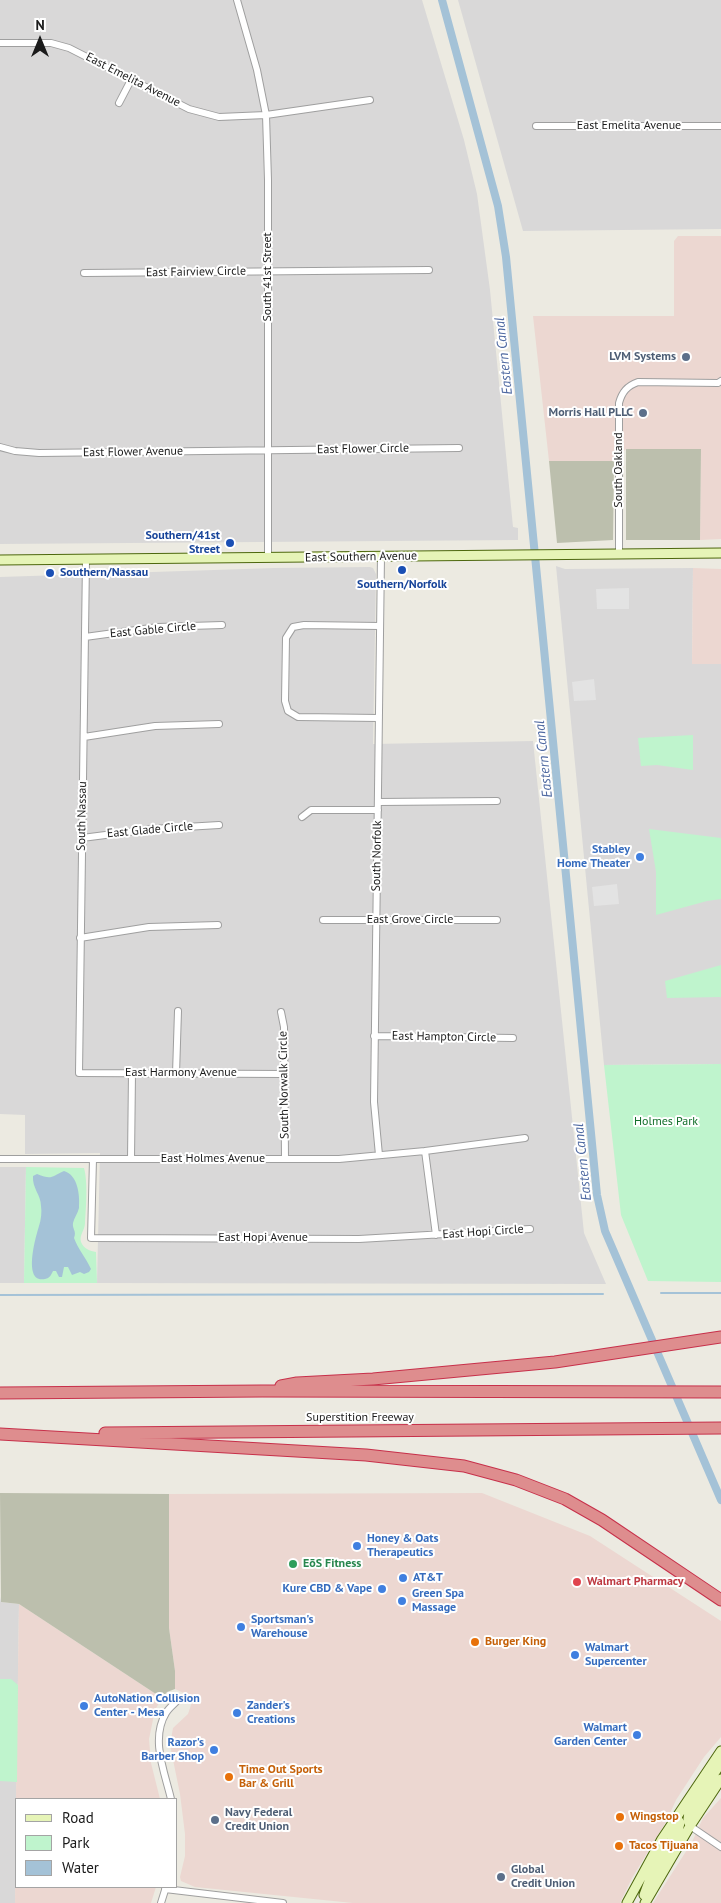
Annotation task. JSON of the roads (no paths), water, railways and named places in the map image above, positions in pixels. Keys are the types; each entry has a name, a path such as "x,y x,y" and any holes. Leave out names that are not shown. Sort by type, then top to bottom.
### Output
{"highway":[{"path":"262,1391 297,1382 460,1372 555,1362 721,1337"},
{"path":"0,1393 262,1391 721,1392"},
{"name":"Superstition Freeway","path":"24,1434 671,1430 716,1428"},
{"path":"0,1434 366,1455 464,1466 516,1480 565,1499 602,1520 721,1600"}],"main road":[{"name":"East Southern Avenue","path":"0,560 721,553"},
{"path":"627,1903 652,1857 721,1751"},
{"path":"690,1826 689,1812 721,1763"},
{"path":"644,1903 690,1826 721,1779"},
{"path":"644,1903 651,1876 680,1826 677,1818"}],"street":[{"name":"South 41st Street","path":"237,0 257,70 266,115 268,558"},
{"name":"East Emelita Avenue","path":"0,43 50,43 69,48 201,113 219,117 266,115 370,100"},
{"path":"119,103 131,80"},
{"name":"East Emelita Avenue","path":"536,126 721,126"},
{"name":"East Fairview Circle","path":"84,273 429,270"},
{"name":"South Oakland","path":"619,554 619,403 622,395 627,388 638,382 718,383 721,381"},
{"name":"East Flower Avenue","path":"0,447 15,451 39,453 267,450"},
{"name":"East Flower Circle","path":"267,450 459,448"},
{"name":"South Norfolk","path":"379,1155 374,1102 374,1036 381,556"},
{"name":"South Nassau","path":"79,1073 86,560"},
{"name":"East Gable Circle","path":"84,637 158,627 222,625"},
{"path":"379,718 298,717 288,711 285,702 286,638 292,627 304,625 380,626"},
{"path":"84,737 155,726 219,724"},
{"path":"378,802 497,801"},
{"path":"302,817 311,810 378,810"},
{"name":"East Glade Circle","path":"82,838 152,829 219,825"},
{"name":"East Grove Circle","path":"323,920 497,920"},
{"path":"80,938 149,927 218,925"},
{"path":"176,1074 178,1011"},
{"name":"South Norwalk Circle","path":"280,1012 284,1027 285,1159"},
{"name":"East Hampton Circle","path":"374,1036 513,1038"},
{"name":"East Harmony Avenue","path":"79,1073 284,1074"},
{"path":"131,1159 132,1073"},
{"name":"East Holmes Avenue","path":"0,1160 339,1159 425,1151 525,1138"},
{"path":"425,1151 436,1235"},
{"name":"East Hopi Avenue","path":"93,1159 91,1238 359,1239 436,1235"},
{"name":"East Hopi Circle","path":"436,1235 530,1229"},
{"path":"171,1798 159,1752 160,1728 166,1713 176,1702"},
{"path":"690,1826 721,1847"},
{"path":"162,1903 166,1888 283,1903"}],"water":[{"path":"64,1171 69,1173 77,1186 79,1208 73,1223 74,1238 91,1269 84,1274 80,1272 72,1275 68,1267 64,1267 62,1277 59,1277 56,1271 53,1271 48,1278 38,1279 32,1267 32,1258 41,1219 41,1202 33,1176 37,1174 51,1177"}],"waterway":[{"name":"Eastern Canal","path":"442,0 498,206 506,257 597,1195 605,1231 721,1500"},
{"path":"661,1293 721,1293"},
{"path":"0,1295 603,1294"}],"place":[{"name":"LVM Systems","path":"686,357"},
{"name":"Morris Hall PLLC","path":"643,413"},
{"name":"Southern/41st Street","path":"230,543"},
{"name":"Southern/Norfolk","path":"402,570"},
{"name":"Southern/Nassau","path":"50,573"},
{"name":"Stabley Home Theater","path":"640,857"},
{"name":"Honey & Oats Therapeutics","path":"357,1546"},
{"name":"EōS Fitness","path":"293,1564"},
{"name":"AT&T","path":"403,1578"},
{"name":"Walmart Pharmacy","path":"577,1582"},
{"name":"Kure CBD & Vape","path":"382,1589"},
{"name":"Green Spa Massage","path":"402,1601"},
{"name":"Sportsman's Warehouse","path":"241,1627"},
{"name":"Burger King","path":"475,1642"},
{"name":"Walmart Supercenter","path":"575,1655"},
{"name":"AutoNation Collision Center - Mesa","path":"84,1706"},
{"name":"Zander's Creations","path":"237,1713"},
{"name":"Walmart Garden Center","path":"637,1735"},
{"name":"Razor's Barber Shop","path":"214,1750"},
{"name":"Time Out Sports Bar & Grill","path":"229,1777"},
{"name":"Wingstop","path":"620,1817"},
{"name":"Navy Federal Credit Union","path":"215,1820"},
{"name":"Tacos Tijuana","path":"619,1846"},
{"name":"Global Credit Union","path":"501,1877"}],"park label":[{"name":"Holmes Park","path":"666,1122"}]}
